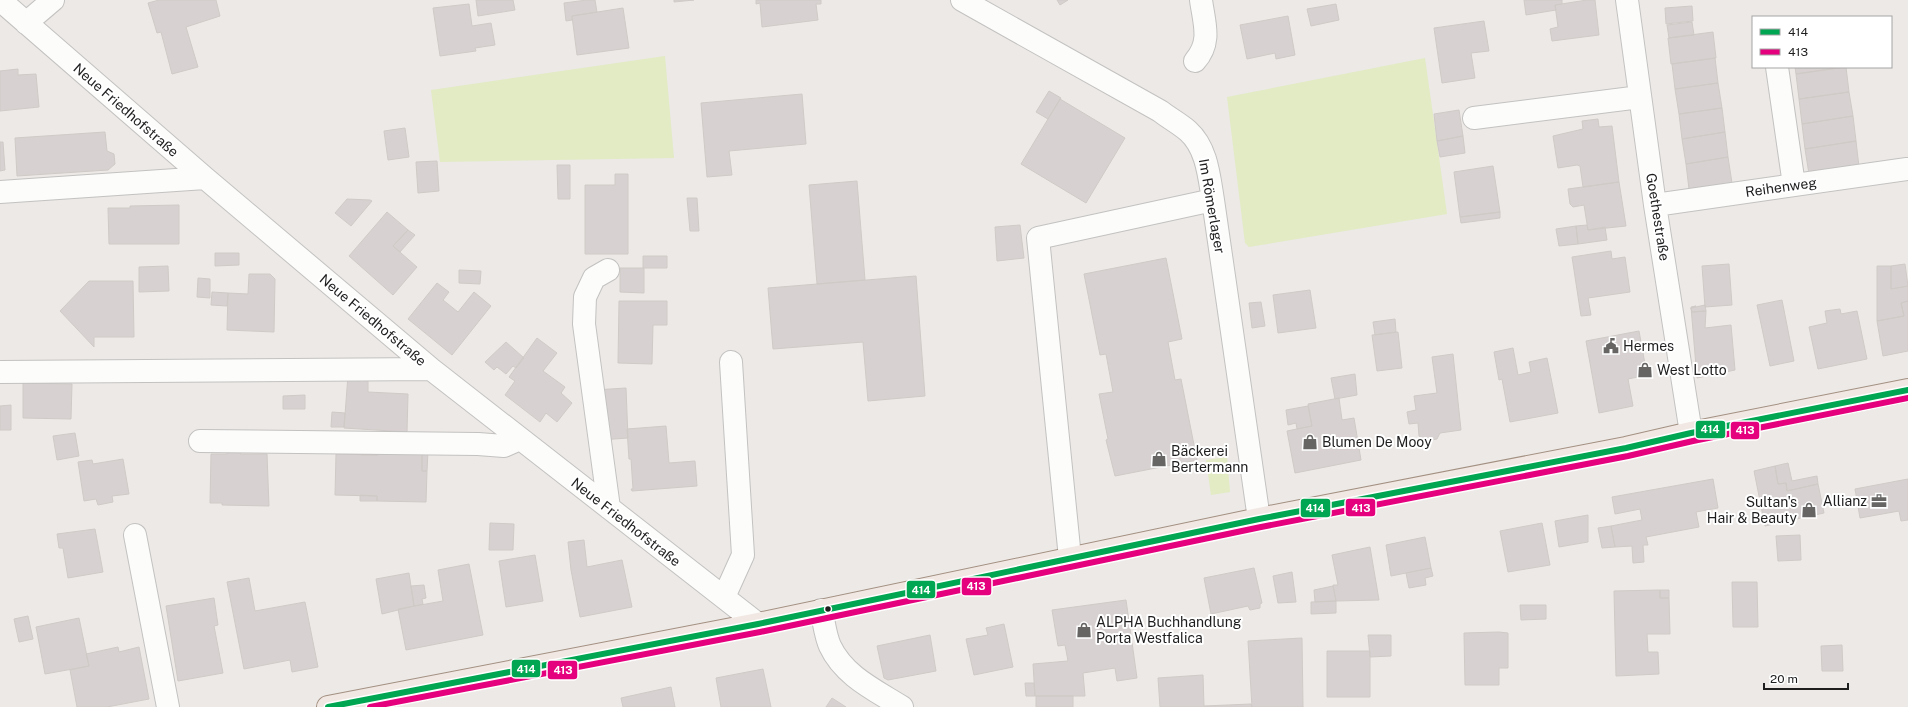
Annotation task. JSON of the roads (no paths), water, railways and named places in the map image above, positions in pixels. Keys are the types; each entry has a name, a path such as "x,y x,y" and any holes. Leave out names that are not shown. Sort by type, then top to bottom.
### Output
{"main road":[{"path":"328,707 758,624 1259,519 1626,448 1691,433 1908,390"}],"street":[{"name":"Neue Friedhofstraße","path":"0,0 205,178 431,369 758,624"},
{"path":"26,23 53,0"},
{"name":"Im Römerlager","path":"962,0 1160,111 1189,132 1203,152 1213,200 1259,519"},
{"path":"1195,61 1202,53 1206,43 1201,0"},
{"name":"Goethestraße","path":"1627,0 1655,204 1691,433"},
{"path":"1777,68 1794,185"},
{"path":"1474,118 1640,97"},
{"name":"Reihenweg","path":"1655,204 1907,169"},
{"path":"0,192 205,178"},
{"path":"1070,558 1038,238 1213,200"},
{"path":"608,270 594,278 585,297 584,324 609,508"},
{"path":"724,598 743,555 731,362"},
{"path":"0,372 431,369"},
{"path":"200,441 478,444 504,446 520,439"},
{"path":"135,535 168,707"},
{"path":"821,610 829,645 840,664 857,679 902,707"}],"place":[{"name":"Hermes","path":"1611,346"},
{"name":"West Lotto","path":"1645,370"},
{"name":"Blumen De Mooy","path":"1310,442"},
{"name":"Bäckerei Bertermann","path":"1159,459"},
{"name":"Allianz","path":"1879,501"},
{"name":"Sultan's Hair & Beauty","path":"1809,510"},
{"name":"ALPHA Buchhandlung Porta Westfalica","path":"1084,630"}]}
